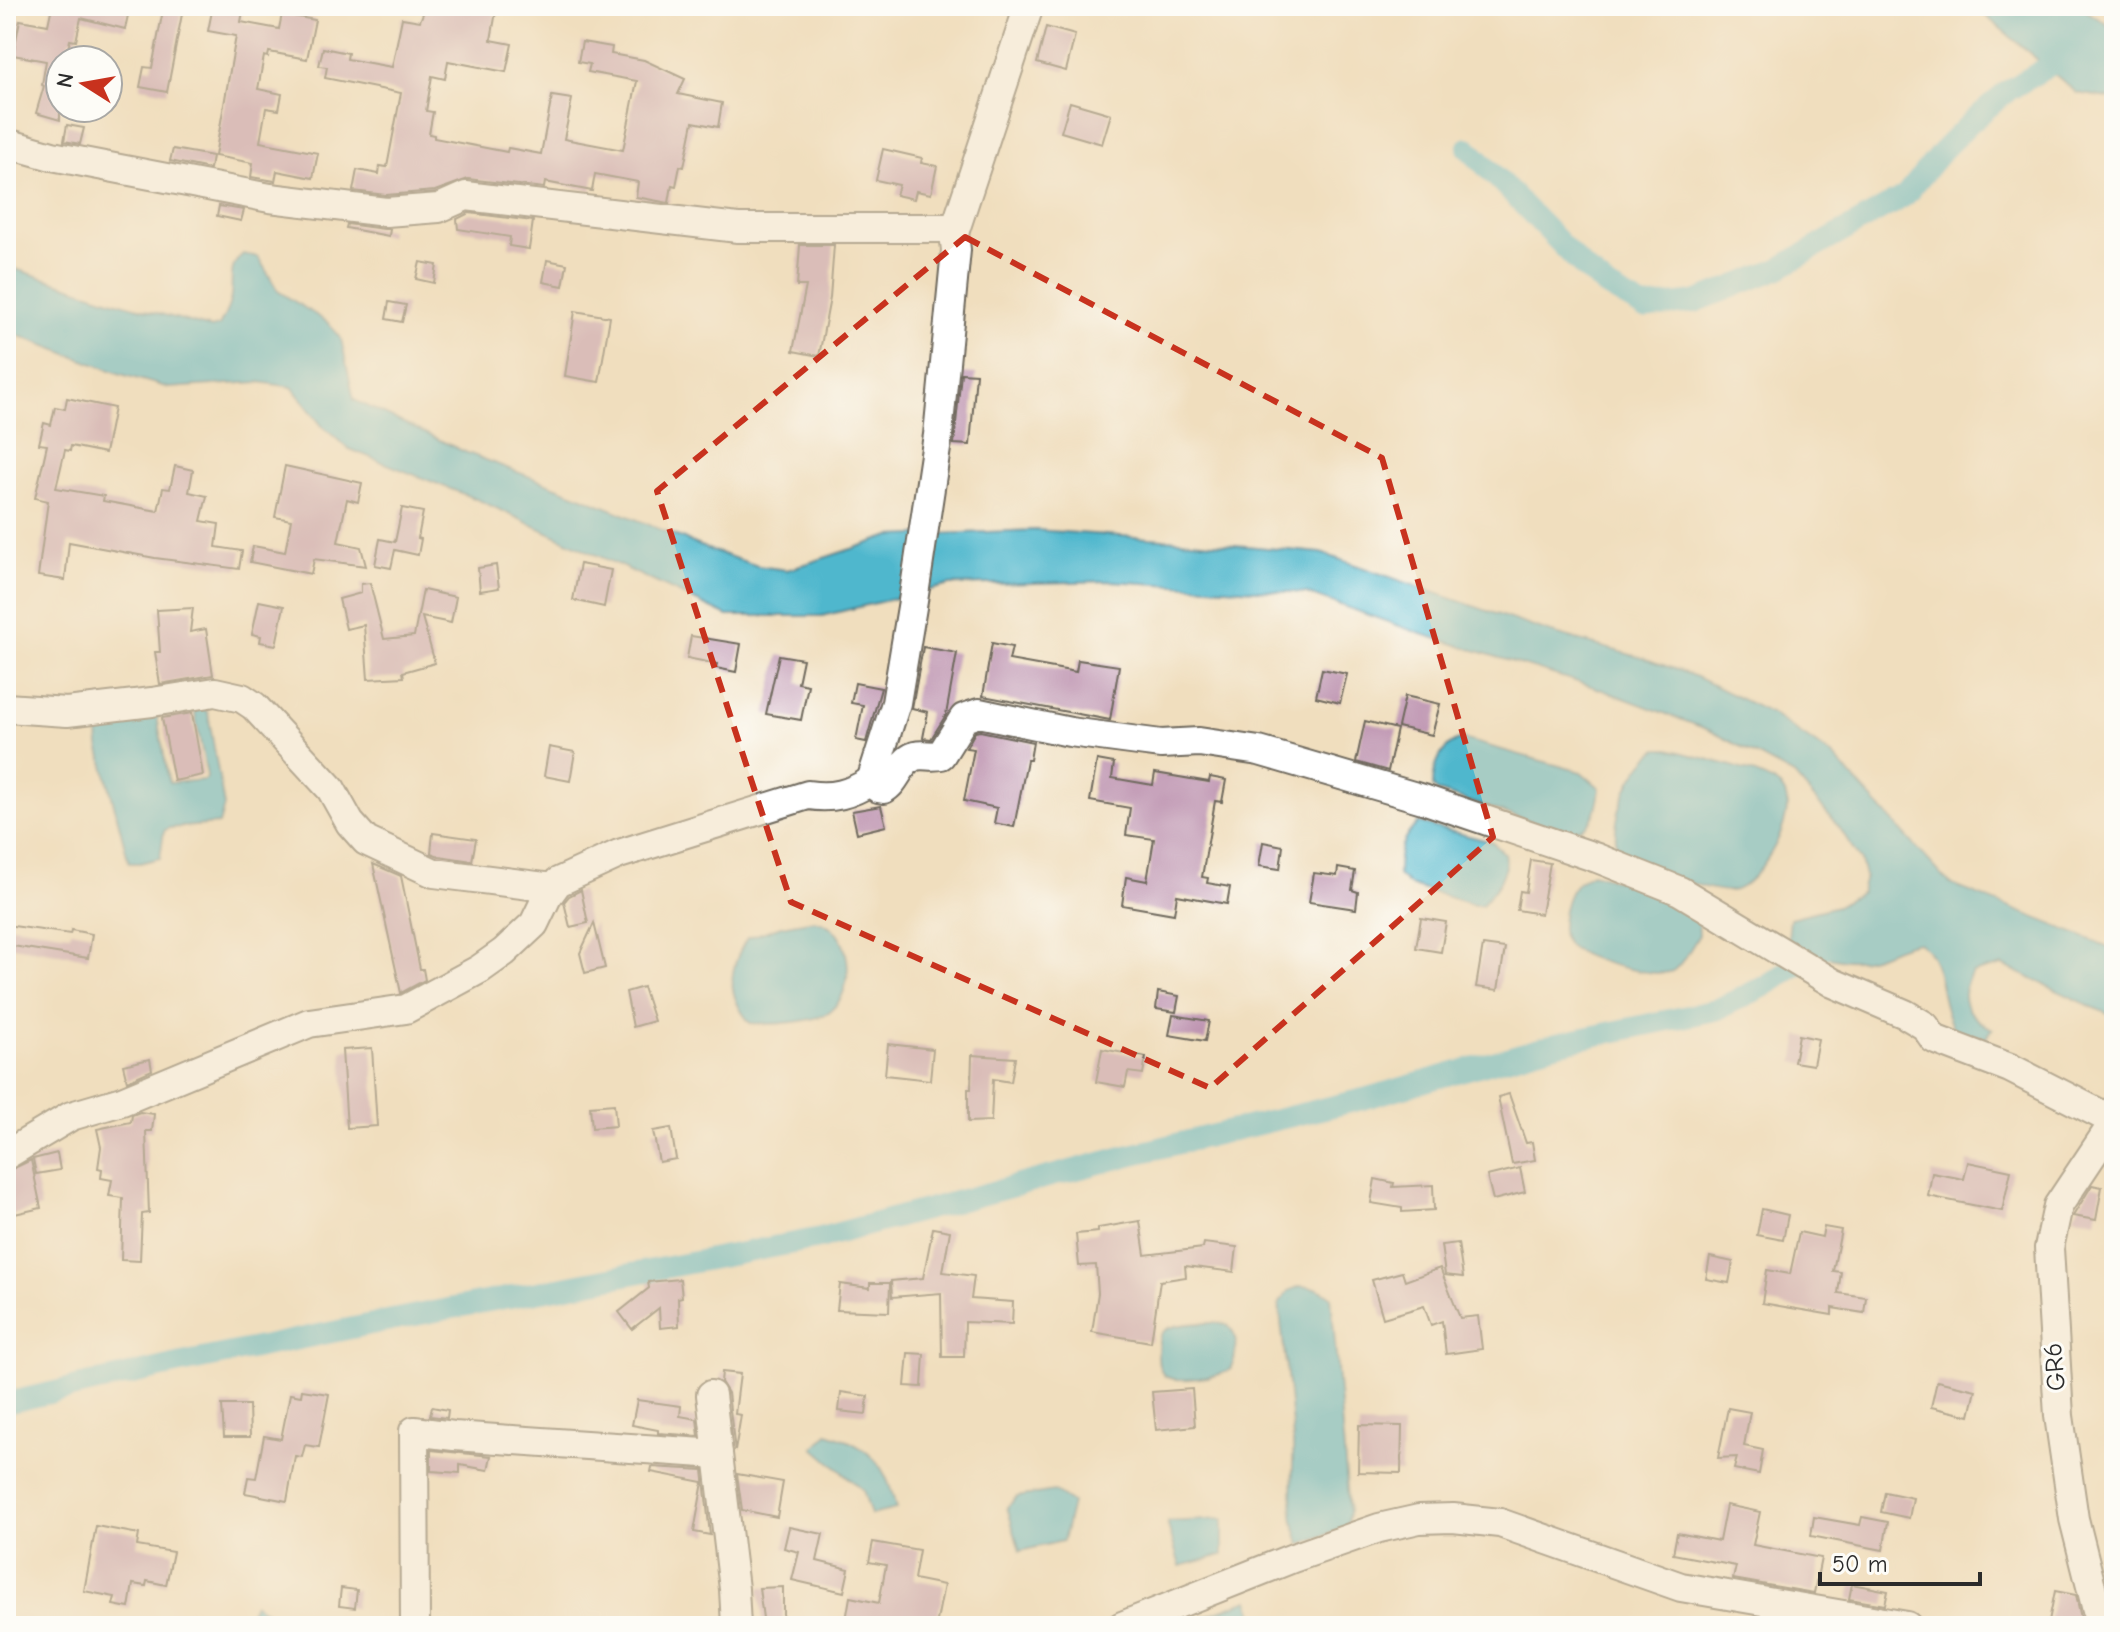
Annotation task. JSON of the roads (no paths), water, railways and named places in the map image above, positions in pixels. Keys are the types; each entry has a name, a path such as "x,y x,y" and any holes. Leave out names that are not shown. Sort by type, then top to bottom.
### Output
{"street":[{"path":"6,1155 71,1116 122,1101 309,1023 406,1009 480,969 518,940 534,924 558,882 619,854 808,795 835,797 871,781 896,703 913,601 938,435 956,250 954,233 1029,6"},
{"path":"6,143 52,156 270,198 386,212 439,208 466,196 738,228 940,227 949,228 954,233"},
{"path":"6,708 67,712 215,692 242,698 254,706 331,789 350,823 366,841 434,873 553,888"},
{"path":"871,781 884,789 891,786 907,761 917,755 941,755 964,718 979,713 1070,732 1161,744 1199,742 1259,751 1423,799 1597,858 1680,891 1833,983 1905,1014 1925,1026 1934,1039 2010,1068 2114,1121"},
{"name":"GR6","path":"2101,1626 2074,1519 2059,1416 2049,1248 2058,1206 2114,1121"},
{"path":"711,1395 736,1626"},
{"path":"415,1626 414,1431 718,1454"},
{"path":"1122,1626 1293,1558 1379,1528 1419,1519 1453,1518 1500,1523 1681,1587 1907,1626"}],"water":[{"path":"1974,6 2079,6 2114,29 2114,99 2077,93"},
{"path":"243,254 258,257 278,291 327,322 341,339 354,400 465,452 710,550 758,566 787,570 891,536 1035,530 1321,553 1548,632 1646,659 1694,676 1770,713 1833,756 1950,884 2114,949 2114,1017 2002,965 1972,973 1964,991 1966,1007 1993,1029 1986,1037 1957,1033 1946,1010 1934,961 1918,942 1869,958 1848,960 1827,956 1788,940 1790,918 1837,906 1861,892 1865,877 1861,861 1839,827 1794,775 1709,730 1597,688 1422,634 1306,593 1111,581 950,585 822,616 728,616 481,501 349,449 323,427 292,387 259,382 169,388 121,374 6,331 6,266 211,328 219,326 226,312 233,268"},
{"path":"203,707 208,713 224,806 219,824 169,828 164,831 160,858 129,863 99,746 98,731 114,722 157,716 169,783 204,780 207,776 194,709"},
{"path":"1463,739 1581,772 1600,788 1594,815 1578,829 1559,830 1439,792 1433,787 1440,757 1449,746"},
{"path":"1658,749 1669,749 1743,770 1780,787 1786,797 1787,812 1782,829 1765,863 1742,887 1731,891 1705,887 1619,855 1616,828 1624,798 1638,769"},
{"path":"1418,823 1492,842 1504,853 1506,867 1499,884 1482,905 1409,885 1398,875 1402,846"},
{"path":"1592,873 1667,894 1698,918 1699,935 1674,970 1653,973 1620,967 1575,951 1568,945 1562,929 1568,897 1576,884"},
{"path":"814,920 827,925 844,946 848,974 839,1001 823,1015 803,1021 750,1023 737,1002 732,982 736,961 747,938 781,926"},
{"path":"1301,1286 1316,1288 1331,1296 1349,1512 1347,1527 1301,1544 1292,1507 1293,1440 1279,1304 1288,1291"},
{"path":"1188,1324 1228,1325 1235,1337 1234,1359 1229,1370 1196,1378 1176,1379 1164,1375 1159,1367 1158,1352 1159,1338 1165,1330"},
{"path":"828,1433 856,1445 875,1460 888,1481 896,1509 871,1515 863,1490 814,1448"},
{"path":"1054,1491 1072,1503 1063,1541 1020,1551 1007,1507 1017,1497"},
{"path":"1223,1519 1223,1555 1180,1566 1167,1522"},
{"path":"1249,1600 1257,1623 1252,1626 1177,1626"},
{"path":"254,1603 284,1626 244,1626"}],"waterway":[{"path":"1468,148 1584,268 1607,287 1644,308 1695,302 1778,269 1905,196 1971,122 2009,90 2061,59 2067,52"},
{"path":"6,1403 411,1316 820,1238 1130,1155 1363,1099 1556,1044 1716,1010 1765,986 1843,936"}]}
